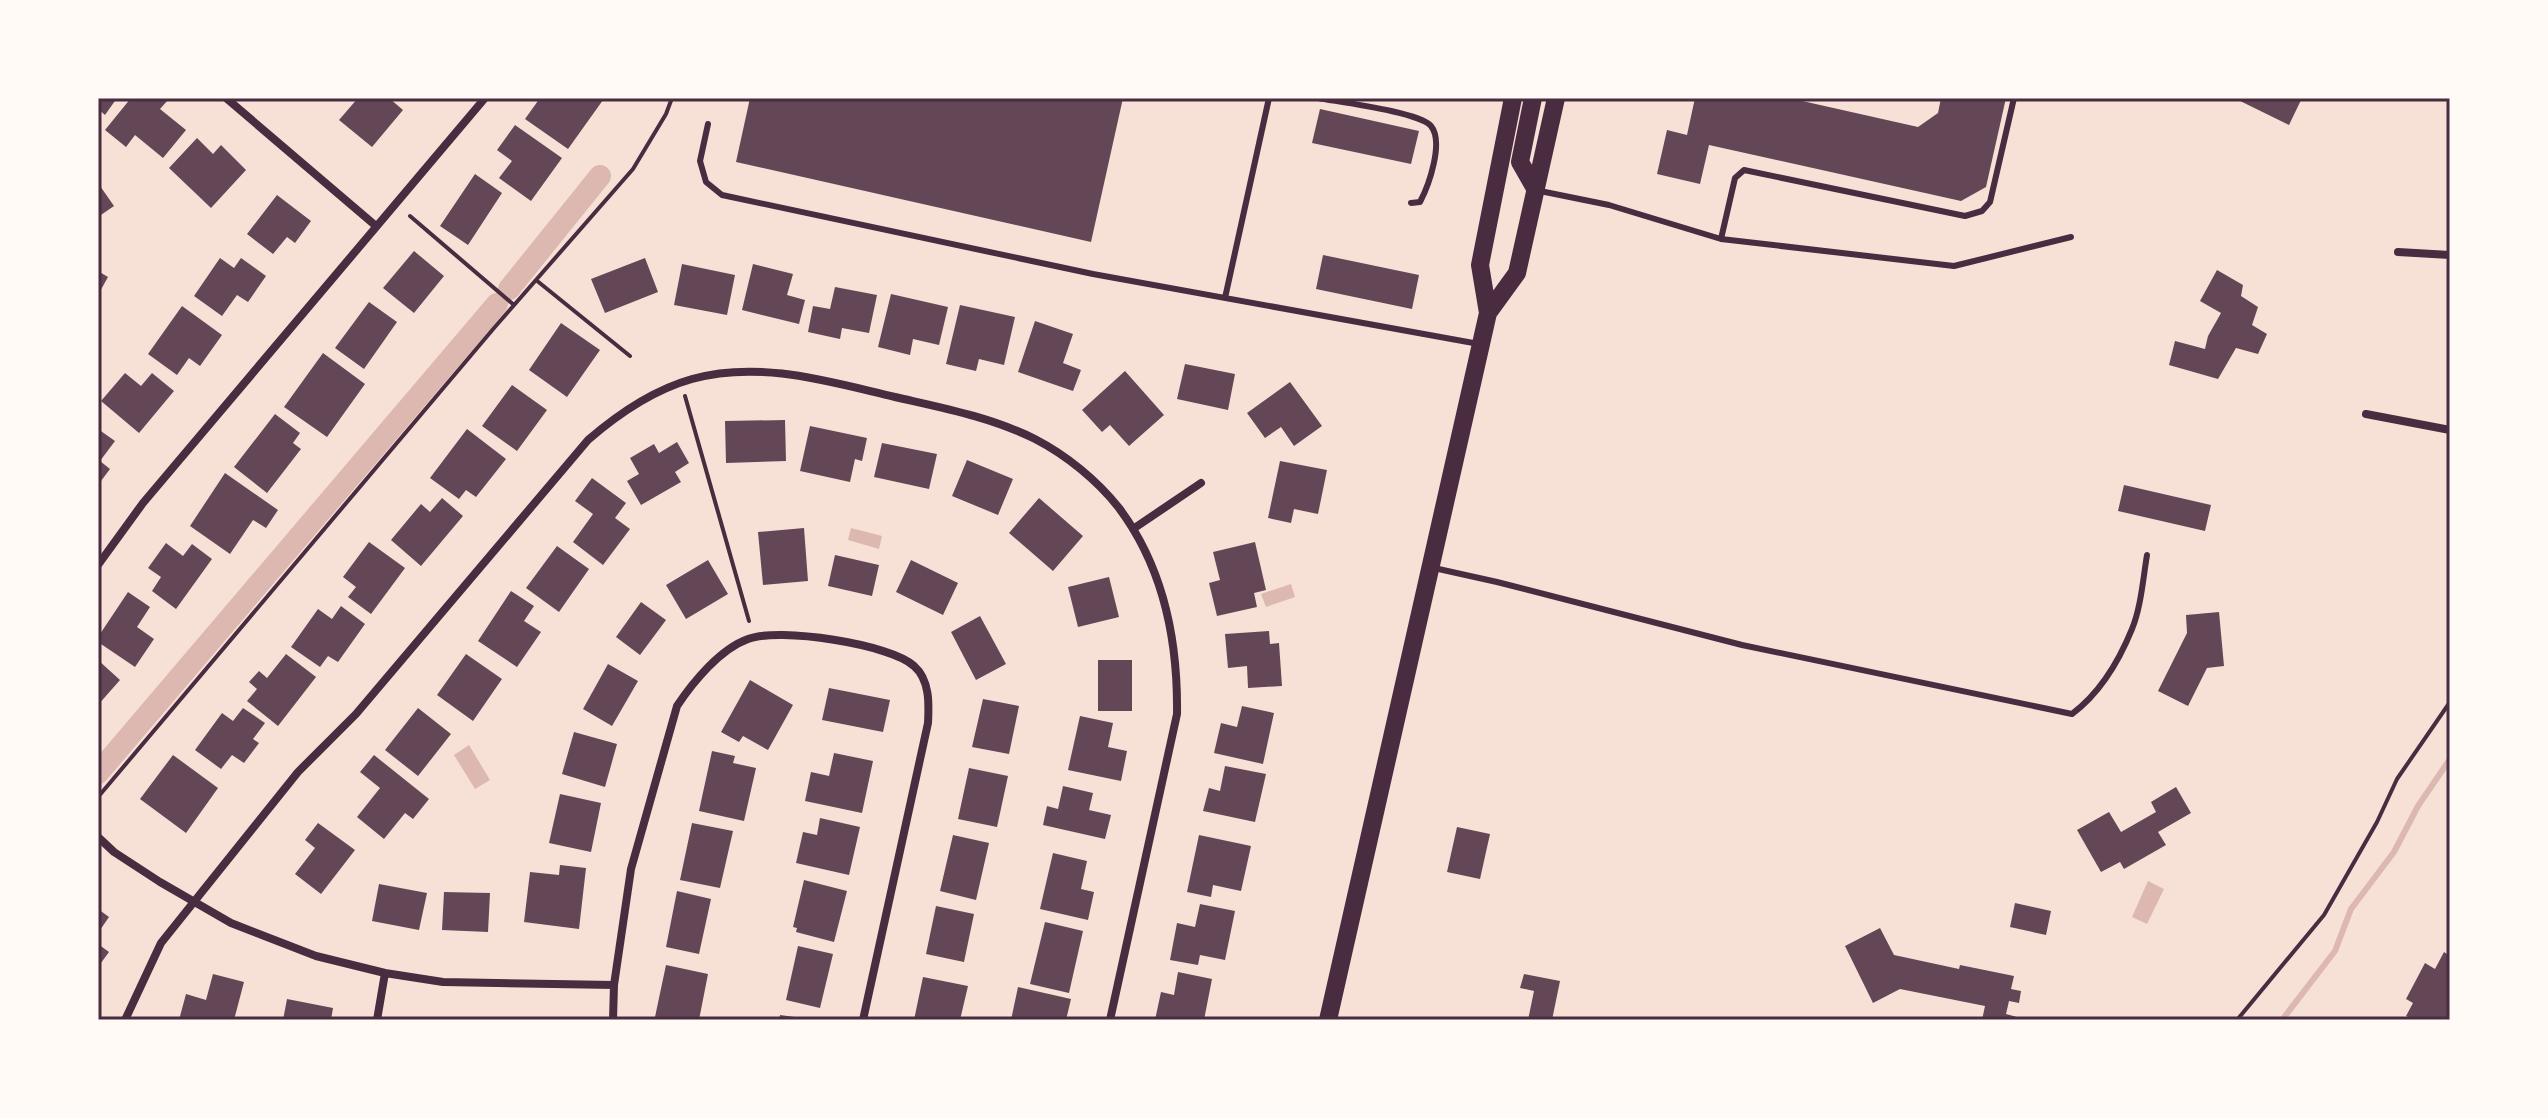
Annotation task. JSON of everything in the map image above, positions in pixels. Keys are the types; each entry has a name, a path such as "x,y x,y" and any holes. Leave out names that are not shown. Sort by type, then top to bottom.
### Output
{"main road":[{"path":"1328,1020 1482,344 1488,313 1480,265 1513,98"},
{"path":"1533,98 1520,162 1536,190"},
{"path":"1488,313 1517,273 1556,98"}],"street":[{"path":"226,98 376,226"},
{"path":"98,565 143,503 485,98"},
{"path":"2398,252 2450,255"},
{"path":"125,1020 161,943 298,772 356,714 572,457 606,424 639,403 668,390 703,377 766,372 799,376 987,419 1059,453 1100,488 1133,529 1155,575 1170,622 1177,669 1177,714 1110,1020"},
{"path":"2366,414 2450,430"},
{"path":"1133,529 1201,483"},
{"path":"613,1020 614,985 631,869 677,706 706,668 744,640 779,634 801,635 891,652 916,667 929,695 928,723 863,1020"},
{"path":"98,837 125,859 231,923 316,956 385,973 443,982 614,985"},
{"path":"377,1020 385,973"}],"lane":[{"path":"1225,298 1269,98"},
{"path":"1318,98 1415,117 1430,125 1437,140 1428,187 1420,202 1411,203"},
{"path":"1721,239 1735,178 1744,170 1965,216 1982,211 1990,202 2014,98"},
{"path":"708,124 700,161 706,182 722,195 1077,271 1482,344"},
{"path":"1536,190 1609,205 1721,239 1954,266 2071,237"},
{"path":"1430,568 1497,582 1742,645 2072,714 2090,700 2110,672 2133,626 2147,555"}],"path":[{"path":"98,797 633,169 666,114 672,98"},
{"path":"410,216 514,305"},
{"path":"536,280 630,356"},
{"path":"685,396 749,621"},
{"path":"2237,1020 2324,915 2377,822 2397,779 2450,702"}],"shaded area":[{"path":"851,528 882,536 879,549 848,540"},
{"path":"1291,584 1295,597 1266,607 1261,594"},
{"path":"469,745 490,780 475,789 454,755"},
{"path":"2148,881 2164,889 2147,924 2132,917"}],"building":[{"path":"98,98 117,98 105,115 98,109"},
{"path":"131,98 166,98 168,100 160,109 186,130 163,158 135,135 126,147 105,130"},
{"path":"358,98 389,98 403,110 372,147 339,120"},
{"path":"540,98 603,100 568,149 525,119"},
{"path":"750,98 1123,98 1091,242 736,162"},
{"path":"1695,98 1789,98 1918,127 1938,113 1941,98 2006,98 1986,187 1961,201 1709,145 1700,184 1657,174 1667,130 1687,135"},
{"path":"2234,98 2302,98 2289,125"},
{"path":"1320,109 1419,131 1411,164 1312,143"},
{"path":"515,125 562,158 531,201 499,178 512,161 497,150"},
{"path":"197,138 213,154 221,145 246,170 211,208 169,168"},
{"path":"475,174 502,193 468,245 440,226"},
{"path":"98,183 114,206 98,217"},
{"path":"277,195 311,221 295,243 287,237 273,254 247,234"},
{"path":"414,251 444,276 414,313 383,288"},
{"path":"1323,255 1419,275 1412,309 1316,289"},
{"path":"220,258 234,268 241,258 266,276 248,302 237,295 222,316 194,296"},
{"path":"645,258 658,292 605,313 591,279"},
{"path":"682,264 735,275 727,315 674,305"},
{"path":"753,264 793,274 787,295 805,300 799,324 742,310"},
{"path":"2217,270 2243,285 2241,296 2258,307 2252,325 2267,334 2258,354 2236,348 2218,379 2169,365 2175,341 2205,349 2208,336 2221,313 2200,301"},
{"path":"98,271 108,277 98,295"},
{"path":"835,287 877,295 869,333 842,328 840,339 808,332 813,306 830,309"},
{"path":"891,294 948,307 939,345 913,339 910,355 878,347"},
{"path":"369,302 397,322 364,369 335,348"},
{"path":"960,305 1015,317 1004,365 979,359 976,371 946,364"},
{"path":"182,306 222,335 200,366 189,358 177,375 148,354"},
{"path":"1035,321 1073,334 1063,363 1081,370 1073,391 1018,372"},
{"path":"561,323 600,350 567,397 529,370"},
{"path":"323,353 365,384 327,437 284,407"},
{"path":"1185,364 1235,374 1228,410 1177,399"},
{"path":"1125,371 1164,415 1129,446 1110,425 1102,432 1082,410"},
{"path":"125,373 141,386 152,373 174,391 139,433 101,401"},
{"path":"1290,382 1322,426 1294,446 1281,427 1265,438 1247,413"},
{"path":"512,385 547,410 517,451 482,426"},
{"path":"275,414 300,433 293,443 301,449 267,493 234,467"},
{"path":"785,420 786,461 726,463 725,421"},
{"path":"810,426 867,438 862,461 855,459 850,482 800,471"},
{"path":"98,429 115,441 100,461 110,469 98,485"},
{"path":"467,429 506,459 476,497 466,490 459,499 430,478"},
{"path":"677,442 689,463 675,472 681,482 641,505 627,481 639,474 630,458 654,444 659,453"},
{"path":"882,443 937,454 929,489 874,477"},
{"path":"967,460 1013,479 998,515 952,496"},
{"path":"1280,461 1327,470 1318,514 1294,509 1291,523 1268,518"},
{"path":"225,473 278,510 266,528 253,520 230,554 190,526"},
{"path":"592,478 626,503 615,518 630,529 603,565 573,542 593,514 575,501"},
{"path":"2124,485 2211,505 2205,531 2118,511"},
{"path":"442,498 463,516 421,566 391,540 421,504 430,512"},
{"path":"1039,498 1083,536 1053,571 1009,533"},
{"path":"804,528 808,581 763,585 758,532"},
{"path":"369,542 405,568 371,614 348,597 356,587 343,577"},
{"path":"1255,542 1266,590 1254,593 1257,607 1217,616 1209,583 1220,580 1213,552"},
{"path":"166,543 183,556 192,544 212,559 176,609 152,591 161,577 148,568"},
{"path":"557,546 589,569 559,612 526,588"},
{"path":"835,555 879,565 872,596 828,586"},
{"path":"708,560 728,594 686,619 666,585"},
{"path":"911,560 958,583 943,615 896,592"},
{"path":"1109,577 1119,617 1078,627 1068,587"},
{"path":"511,591 534,606 524,621 541,632 517,667 478,641"},
{"path":"128,592 150,607 137,627 154,639 135,667 98,642 98,637"},
{"path":"641,602 666,620 640,655 616,637"},
{"path":"341,606 365,624 338,662 328,656 320,667 291,647 318,609 332,619"},
{"path":"2219,612 2224,666 2207,668 2188,706 2158,691 2187,633 2186,615"},
{"path":"980,616 1006,664 976,680 951,632"},
{"path":"1269,631 1270,644 1279,643 1282,686 1248,688 1247,666 1228,668 1225,634"},
{"path":"286,654 316,677 278,726 247,701 257,689 249,682 259,671 267,678"},
{"path":"466,654 502,679 473,721 437,695"},
{"path":"98,660 120,680 98,705"},
{"path":"1098,660 1132,660 1132,711 1098,711"},
{"path":"608,664 638,681 612,726 583,709"},
{"path":"750,680 793,705 768,750 743,736 739,742 721,732"},
{"path":"829,688 890,700 883,732 822,720"},
{"path":"983,699 1019,706 1009,754 972,747"},
{"path":"1242,706 1274,713 1263,764 1214,753 1221,723 1237,727"},
{"path":"243,708 265,723 253,739 259,743 244,763 232,755 221,769 195,750 222,713 233,721"},
{"path":"418,708 451,734 418,776 385,750"},
{"path":"1080,716 1113,723 1108,747 1127,751 1121,781 1068,770"},
{"path":"574,732 617,744 605,787 562,774"},
{"path":"712,751 735,756 733,763 756,768 744,821 699,811"},
{"path":"834,753 873,761 862,813 805,801 811,772 829,776"},
{"path":"173,755 218,788 186,833 140,799"},
{"path":"374,755 429,799 413,819 405,813 384,839 357,817 380,788 360,772"},
{"path":"1225,766 1266,774 1255,822 1203,811 1209,788 1220,791"},
{"path":"969,768 1008,776 997,827 958,819"},
{"path":"1063,786 1093,793 1089,810 1111,815 1105,839 1043,825 1047,806 1058,809"},
{"path":"2176,787 2191,813 2158,832 2166,845 2124,869 2120,862 2101,872 2077,830 2109,812 2121,832 2156,812 2151,802"},
{"path":"560,794 601,803 591,852 549,843"},
{"path":"820,818 860,827 849,875 796,863 803,832 817,835"},
{"path":"318,823 355,850 321,894 295,874 315,848 305,840"},
{"path":"692,823 733,831 720,888 680,880"},
{"path":"1457,827 1490,834 1480,879 1447,872"},
{"path":"953,835 989,843 976,900 940,891"},
{"path":"1199,835 1251,846 1241,891 1213,885 1211,897 1187,892"},
{"path":"1053,853 1087,861 1081,889 1094,892 1088,920 1040,909"},
{"path":"560,865 586,868 579,929 524,922 530,872 559,875"},
{"path":"804,880 847,891 834,942 796,932 797,928 793,927"},
{"path":"379,884 427,893 419,930 372,921"},
{"path":"677,891 711,899 699,954 666,947"},
{"path":"444,892 490,893 488,932 442,930"},
{"path":"2015,903 2051,911 2046,935 2010,927"},
{"path":"1200,904 1235,911 1225,960 1200,955 1198,965 1170,960 1177,923 1195,927"},
{"path":"936,906 974,914 964,962 926,954"},
{"path":"98,909 109,917 98,933"},
{"path":"1045,922 1083,931 1069,993 1030,984"},
{"path":"1880,928 1894,955 1959,969 1960,965 2014,976 2011,989 2021,991 2019,1003 2009,1001 2006,1014 2028,1020 1982,1020 1985,1006 1900,989 1873,1003 1845,946"},
{"path":"98,944 109,952 98,967"},
{"path":"798,946 833,954 820,1008 786,1000"},
{"path":"2444,952 2450,956 2450,1020 2414,1020 2406,1016 2413,1003 2406,999 2425,963 2435,969"},
{"path":"666,965 708,974 699,1020 655,1017"},
{"path":"1178,972 1212,979 1204,1020 1155,1020 1161,992 1174,995"},
{"path":"213,974 244,982 234,1020 179,1020 186,994 206,1000"},
{"path":"1524,974 1560,981 1552,1020 1528,1020 1534,991 1520,988"},
{"path":"923,977 968,986 960,1020 914,1020"},
{"path":"1018,987 1071,999 1066,1020 1046,1017 1045,1020 1011,1020"},
{"path":"287,999 333,1008 331,1020 283,1020"},
{"path":"780,1015 802,1018 802,1020 779,1020"}],"waterway":[{"path":"509,289 600,176"},
{"path":"98,773 497,304"},
{"path":"2282,1020 2335,951 2351,909 2394,852 2418,806 2450,759"}]}
